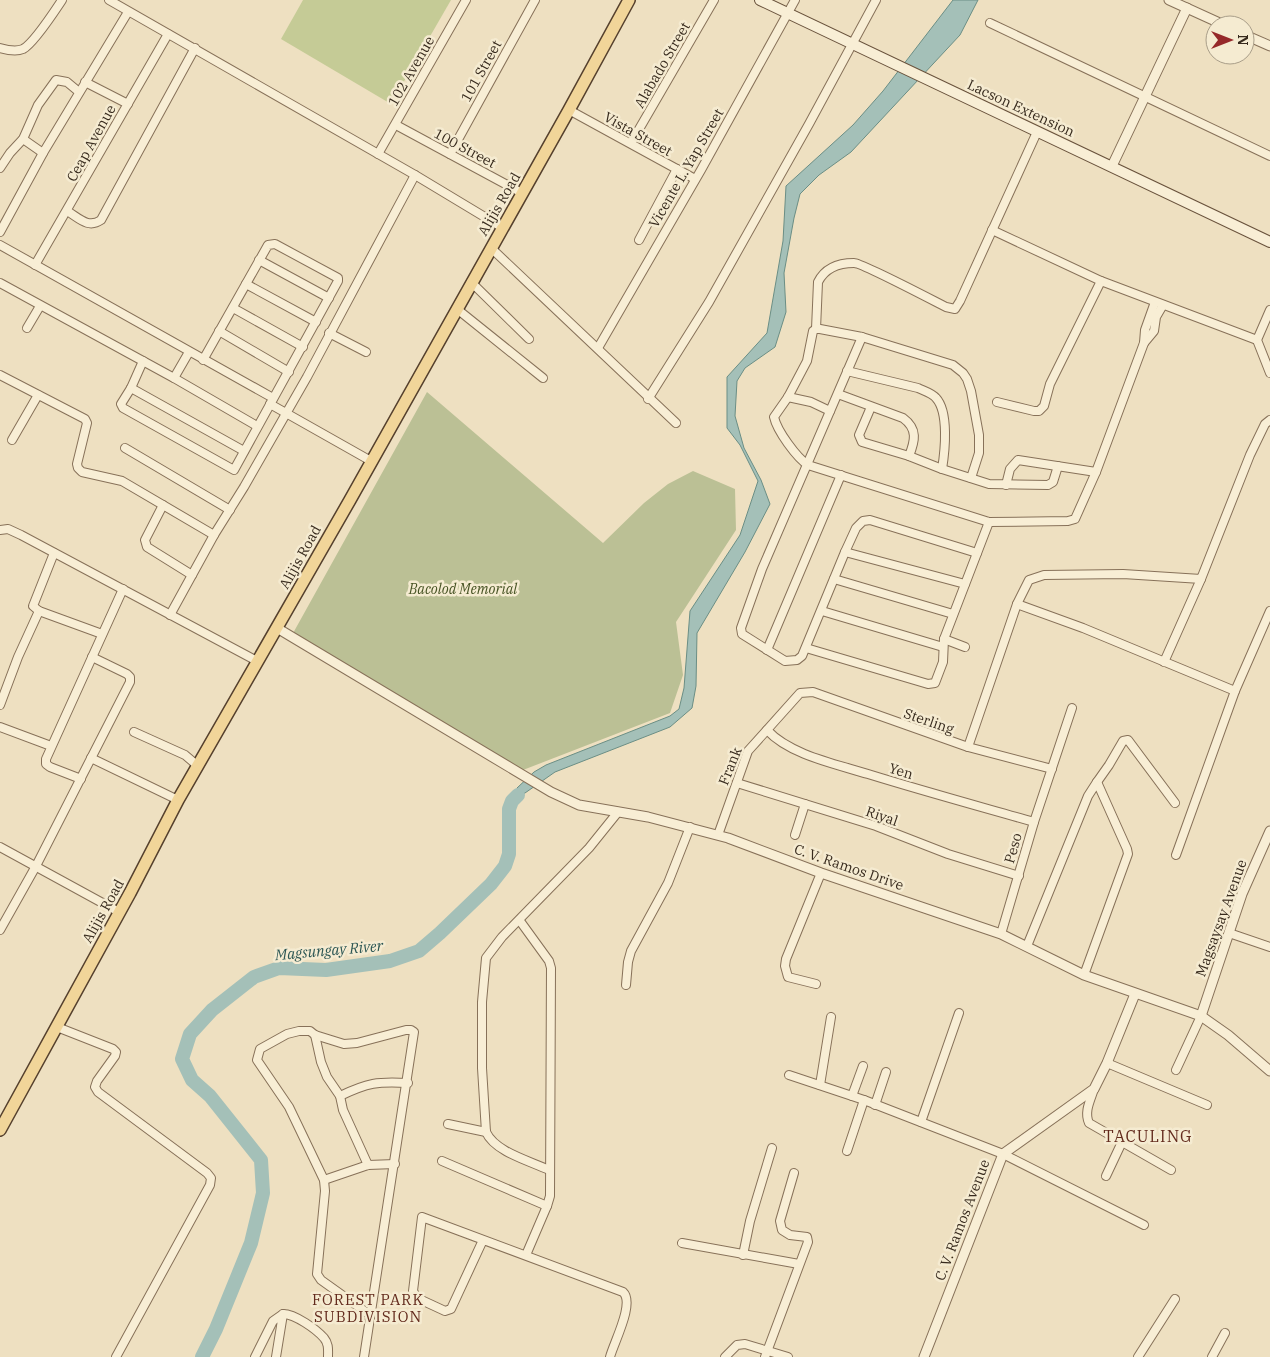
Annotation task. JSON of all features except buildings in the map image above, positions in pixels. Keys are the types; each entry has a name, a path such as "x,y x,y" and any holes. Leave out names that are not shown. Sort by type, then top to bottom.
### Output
{"main road":[{"name":"Alijis Road","path":"0,1130 178,800 503,228 629,0"},
{"name":"Lacson Extension","path":"760,0 1270,242"}],"street":[{"path":"0,48 12,51 24,48 32,41 62,0"},
{"path":"108,0 195,48 503,228"},
{"name":"102 Avenue","path":"378,154 466,0"},
{"name":"101 Street","path":"450,154 535,0"},
{"name":"Alabado Street","path":"631,143 714,0"},
{"name":"Vicente L. Yap Street","path":"598,348 795,0"},
{"path":"648,398 709,302 876,0"},
{"path":"1169,0 1205,16"},
{"path":"1112,166 1187,8"},
{"path":"0,232 42,153 128,12"},
{"path":"990,23 1270,156"},
{"name":"Ceap Avenue","path":"35,265 168,34"},
{"path":"1255,39 1270,46"},
{"path":"67,211 90,224 95,224 101,220 195,48"},
{"path":"0,168 23,139 38,105 56,80 67,82 79,92"},
{"path":"85,82 128,104"},
{"name":"Vista Street","path":"569,110 695,179"},
{"name":"100 Street","path":"396,125 522,193"},
{"path":"1037,132 955,309 946,308 856,263 832,266 820,277 818,282 816,329 807,361 788,397 774,418 800,460 808,465 989,522 1054,522 1073,520 1096,472 1144,343 1145,330 1159,304"},
{"path":"23,139 42,153"},
{"path":"639,240 677,169"},
{"path":"170,615 214,535 307,377 415,175"},
{"path":"992,230 1101,281 1257,340"},
{"path":"143,361 131,388 122,401 123,408 234,470 338,281 335,277 275,244 268,244 203,360"},
{"path":"0,245 203,360 272,401 286,412 371,461"},
{"path":"491,248 676,423"},
{"path":"260,260 329,298"},
{"path":"997,402 1034,411 1039,411 1044,406 1050,384 1101,281"},
{"path":"471,282 529,338"},
{"path":"0,283 174,378 257,426"},
{"path":"246,284 316,322"},
{"path":"27,328 40,306"},
{"path":"233,308 303,347"},
{"path":"457,309 543,378"},
{"path":"1270,310 1257,340 1270,373"},
{"path":"816,329 862,337 953,365 963,373 971,391 980,445 971,478"},
{"path":"219,332 289,372"},
{"path":"329,333 366,352"},
{"path":"862,337 762,569 741,628 744,636 779,659 792,662 802,656 845,552 856,528 863,520 870,520 977,553"},
{"path":"174,378 189,352"},
{"path":"847,371 918,388 937,398 945,428 942,469"},
{"path":"0,376 85,419 87,423 78,464 78,468 82,472 122,481 214,535"},
{"path":"131,388 244,451"},
{"path":"838,394 903,418 912,426 914,431 914,440 909,456"},
{"path":"12,440 38,395"},
{"path":"788,397 811,402 830,411"},
{"path":"871,407 859,435 862,442 989,484 1048,485 1053,482 1058,466"},
{"path":"1164,662 1202,579 1250,456 1265,424 1270,420"},
{"path":"125,448 230,510"},
{"path":"1006,485 1010,469 1018,460 1096,472"},
{"path":"767,650 841,475"},
{"path":"163,505 145,540 145,544 192,575"},
{"path":"806,648 932,685 938,680 943,662 944,643 953,614 989,522"},
{"path":"0,530 8,529 21,534 257,661"},
{"path":"845,552 965,584"},
{"path":"54,553 33,606 39,611 102,634"},
{"path":"968,747 1017,604 1029,580 1044,575 1123,574 1202,579"},
{"path":"834,579 953,614"},
{"path":"80,779 50,767 46,764 46,759 123,590"},
{"path":"1017,604 1083,628 1235,691"},
{"path":"0,705 18,657 39,611"},
{"path":"822,611 965,647"},
{"path":"1176,855 1235,691 1270,611"},
{"name":"C. V. Ramos Drive","path":"277,628 551,792 579,805 648,817 718,835 821,873 1001,934 1084,975 1201,1016 1228,1035 1270,1070"},
{"path":"0,930 36,866 130,682 130,677 127,674 92,658"},
{"name":"Sterling","path":"800,693 813,692 968,747 1052,769"},
{"name":"Frank","path":"718,835 748,751 800,693"},
{"name":"Peso","path":"1001,934 1034,822 1072,708"},
{"path":"0,727 51,746"},
{"name":"Yen","path":"767,730 774,738 784,744 817,758 910,787 1034,822"},
{"path":"134,732 185,755 198,766"},
{"path":"1027,946 1088,796 1123,741 1128,740 1175,803"},
{"path":"91,758 178,800"},
{"path":"1084,975 1128,854 1097,782"},
{"name":"Riyal","path":"737,783 876,826 948,854 1018,876"},
{"path":"795,835 805,804"},
{"path":"549,1170 498,1147 490,1140 486,1132 482,1068 484,968 486,958 490,952 589,848 618,812"},
{"path":"626,985 628,962 632,951 668,883 690,827"},
{"name":"Magsaysay Avenue","path":"1201,1016 1244,887 1266,848 1270,831"},
{"path":"0,847 119,912"},
{"path":"816,984 788,977 785,966 786,959 821,873"},
{"path":"520,921 549,961 551,968 550,1196 526,1255"},
{"path":"1228,933 1270,947"},
{"name":"C. V. Ramos Avenue","path":"924,1357 1003,1154 1094,1089 1107,1063 1135,994"},
{"path":"920,1122 959,1014"},
{"path":"1176,1070 1201,1016"},
{"path":"820,1085 831,1017"},
{"path":"57,1027 113,1049 116,1052 115,1056 96,1081 95,1086 98,1092 208,1173 211,1178 210,1185 116,1357"},
{"path":"364,1357 415,1036 411,1030 357,1043 344,1044 310,1032 299,1031 287,1034 260,1049 257,1060 289,1106 324,1180 325,1191 317,1274 321,1280 370,1315"},
{"path":"315,1035 321,1062 327,1077 340,1096 344,1110 368,1165"},
{"path":"1107,1063 1207,1105"},
{"path":"852,1096 863,1066"},
{"path":"875,1105 886,1072"},
{"path":"789,1076 864,1100 1003,1154 1144,1224"},
{"path":"340,1096 371,1083 408,1083"},
{"path":"1094,1089 1087,1111 1089,1123 1171,1170"},
{"path":"847,1151 864,1100"},
{"path":"448,1124 486,1132"},
{"path":"1106,1176 1122,1142"},
{"path":"743,1255 750,1221 772,1148"},
{"path":"442,1161 547,1206"},
{"path":"324,1180 368,1165 394,1164"},
{"path":"767,1353 808,1242 807,1237 790,1234 782,1230 780,1221 794,1173"},
{"path":"483,1240 451,1309 445,1311 417,1298 414,1291 422,1217 623,1292 627,1295 626,1313 610,1357"},
{"path":"682,1243 799,1264"},
{"path":"1138,1357 1175,1299"},
{"path":"255,1357 273,1321 283,1314 295,1316 324,1339 329,1348 328,1357"},
{"path":"276,1357 283,1314"},
{"path":"1212,1357 1225,1332"},
{"path":"725,1357 737,1345 745,1344 767,1353 788,1357"}],"green space":[{"path":"303,0 451,0 391,104 281,39"},
{"name":"Bacolod Memorial","path":"427,392 603,543 644,503 668,484 693,471 735,489 736,530 676,622 683,675 670,713 523,770 292,635"}],"water":[{"path":"953,0 978,0 960,35 851,152 819,175 800,194 784,273 786,312 775,347 745,368 737,381 735,416 744,448 761,480 770,504 745,552 697,633 696,686 692,708 670,727 555,772 525,793 518,795 517,788 534,772 546,765 670,716 679,709 684,688 690,611 740,535 758,481 740,445 727,428 727,377 767,333 783,241 786,186 853,125 883,91"}],"waterway":[{"name":"Magsungay River","path":"202,1357 216,1329 251,1243 263,1193 261,1160 210,1096 192,1080 182,1059 190,1034 212,1010 254,977 279,968 326,970 390,961 419,951 491,884 505,866 509,854 509,809 512,801 518,795"}],"district":[{"name":"TACULING","path":"1148,1136"},
{"name":"FOREST PARK SUBDIVISION","path":"368,1308"}]}
